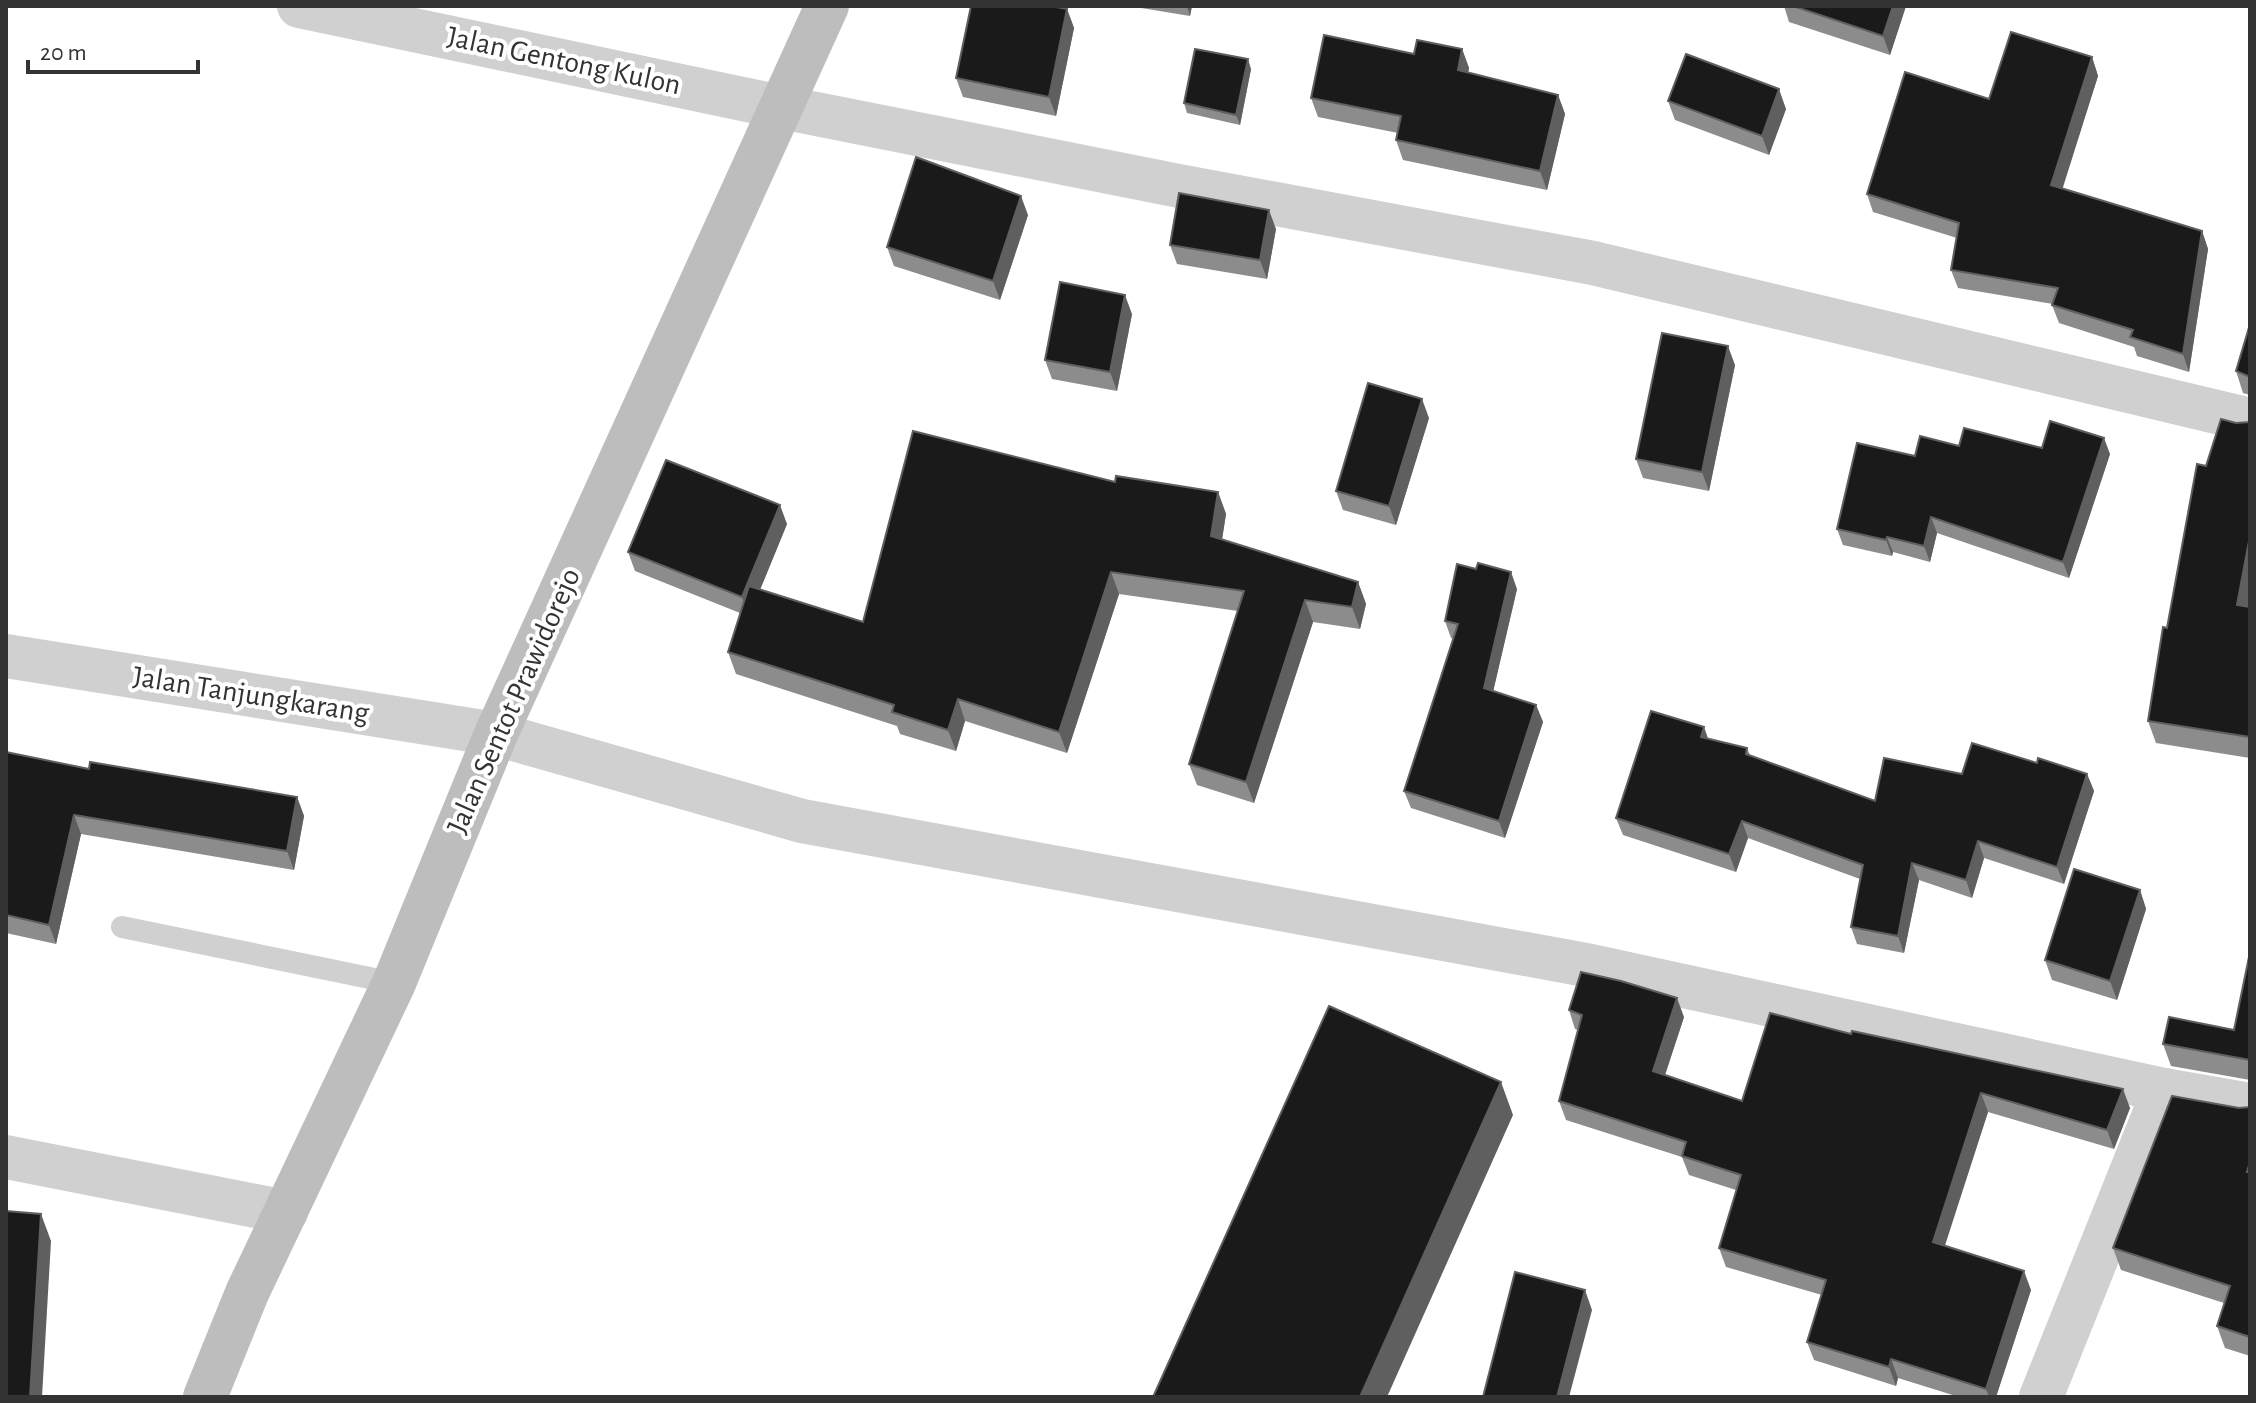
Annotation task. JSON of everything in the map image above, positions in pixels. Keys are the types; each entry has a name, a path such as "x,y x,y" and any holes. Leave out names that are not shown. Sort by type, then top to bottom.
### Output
{"main road":[{"name":"Jalan Sentot Prawidorejo","path":"205,1397 247,1293 394,983 496,734 827,6"}],"street":[{"name":"Jalan Gentong Kulon","path":"299,6 781,107 1194,189 1593,263 2250,420"},
{"name":"Jalan Tanjungkarang","path":"6,656 496,734 802,821 1591,966 2164,1090 2250,1105"},
{"path":"2041,1397 2164,1090"},
{"path":"6,1157 286,1212"}],"lane":[{"path":"122,927 394,983"}],"building":[{"path":"971,6 1051,6 1067,9 1049,97 956,78"},
{"path":"1793,6 1893,6 1883,36"},
{"path":"2011,32 2092,57 2051,185 2202,231 2183,354 2130,337 2133,330 2052,305 2058,288 1951,270 1959,223 1867,194 1905,72 1989,99"},
{"path":"1324,35 1414,54 1417,40 1462,49 1458,70 1558,95 1540,171 1396,140 1401,116 1311,98"},
{"path":"1195,49 1248,59 1236,115 1184,103"},
{"path":"1686,54 1779,89 1762,136 1668,101"},
{"path":"916,157 1021,196 993,281 887,247"},
{"path":"1179,193 1269,210 1260,260 1170,245"},
{"path":"1060,282 1125,295 1110,372 1045,360"},
{"path":"2250,324 2250,377 2236,371"},
{"path":"1662,333 1728,346 1702,472 1636,459"},
{"path":"1368,383 1422,399 1389,506 1336,491"},
{"path":"2221,419 2236,423 2250,422 2250,536 2237,605 2250,607 2250,737 2148,721 2163,627 2167,628 2197,464 2206,466"},
{"path":"2050,421 2104,438 2063,562 1931,517 1924,546 1837,529 1857,443 1915,456 1920,436 1959,446 1964,428 2042,448"},
{"path":"913,431 1115,482 1116,476 1218,492 1211,536 1358,582 1352,607 1305,600 1246,782 1189,764 1244,591 1111,572 1059,732 958,699 948,730 892,712 894,705 728,652 749,586 863,622"},
{"path":"666,460 780,505 742,597 628,552"},
{"path":"1478,563 1511,572 1484,688 1536,705 1499,821 1404,791 1458,624 1445,621 1457,564 1476,569"},
{"path":"1651,711 1704,727 1701,737 1747,748 1746,754 1875,801 1884,758 1962,774 1972,743 2037,763 2038,758 2087,774 2057,867 1978,841 1966,880 1912,863 1898,936 1851,927 1863,865 1742,821 1729,854 1616,818"},
{"path":"6,752 89,769 90,762 297,797 287,851 74,815 49,925 6,915"},
{"path":"2074,869 2140,890 2110,981 2045,960"},
{"path":"2250,952 2250,1060 2163,1044 2169,1017 2234,1030"},
{"path":"1581,972 1677,998 1653,1071 1742,1101 1770,1013 1851,1034 1852,1031 2123,1089 2107,1130 1981,1093 1933,1242 2024,1271 1986,1389 1891,1359 1889,1367 1807,1342 1826,1280 1719,1248 1741,1175 1682,1156 1686,1142 1559,1101 1582,1015 1569,1010"},
{"path":"1329,1006 1501,1082 1360,1397 1153,1397"},
{"path":"2172,1096 2239,1108 2250,1107 2250,1162 2247,1172 2250,1172 2250,1337 2217,1326 2230,1286 2113,1248"},
{"path":"6,1211 41,1214 30,1397 6,1397"},
{"path":"1515,1272 1585,1290 1557,1397 1483,1397"}]}
